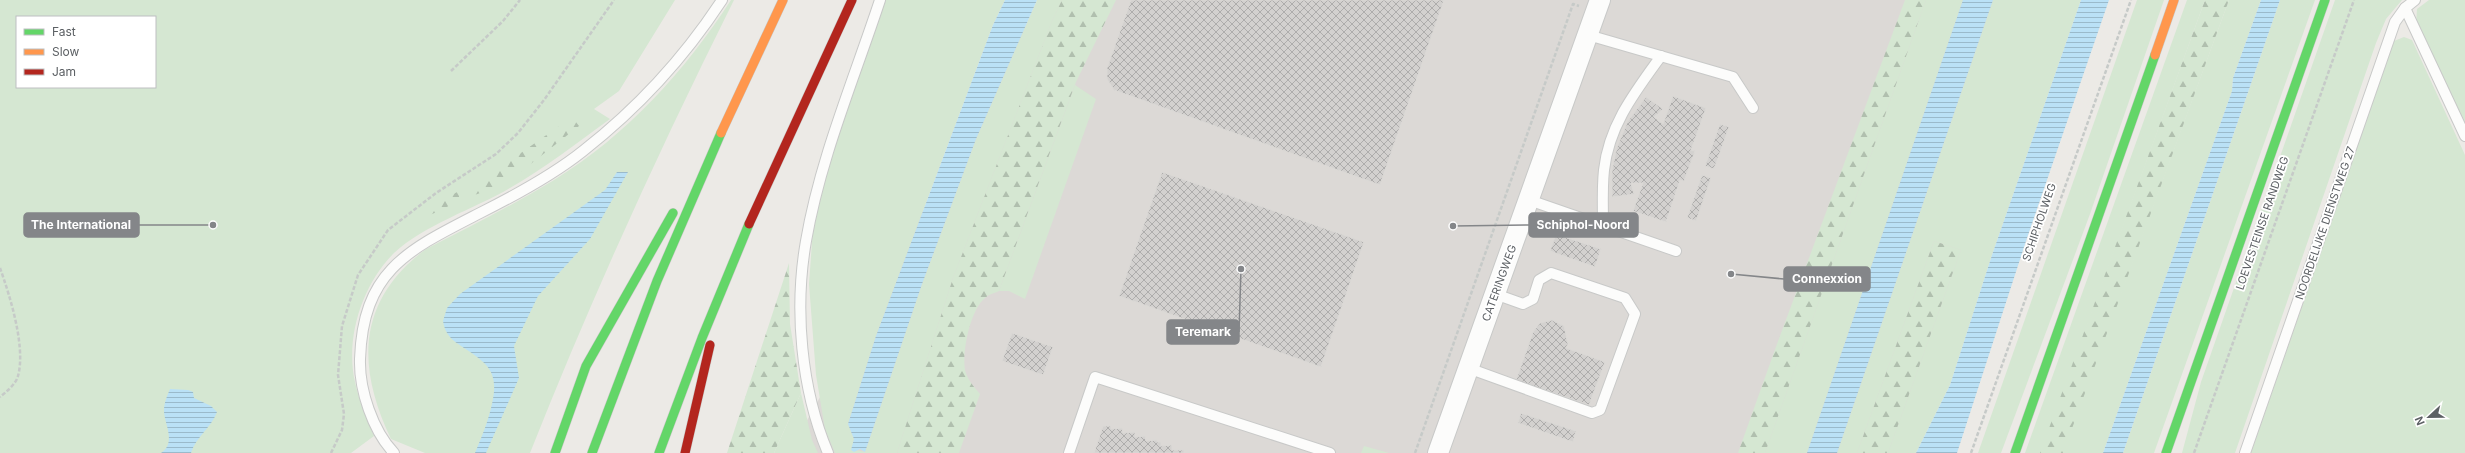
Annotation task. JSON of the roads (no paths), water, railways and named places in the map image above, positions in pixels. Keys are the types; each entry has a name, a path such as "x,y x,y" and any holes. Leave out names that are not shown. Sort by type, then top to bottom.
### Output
{"main road":[{"path":"592,453 616,384 662,270 727,118 784,0"},
{"path":"659,453 685,378 772,167 852,0"},
{"path":"2015,453 2174,0"},
{"name":"LOEVESTEINSE RANDWEG","path":"2166,453 2325,0"},
{"path":"684,194 727,118"},
{"path":"556,453 586,366 676,208"},
{"path":"685,453 726,278"}],"street":[{"name":"CATERINGWEG","path":"1438,453 1598,6"}],"lane":[{"path":"394,453 384,441 372,415 360,373 362,330 367,309 378,285 400,258 422,243 505,200 582,152 632,110 672,68 722,0"},
{"path":"828,453 817,420 806,371 802,321 806,241 824,168 880,0"},
{"name":"NOORDELIJKE DIENSTWEG 27","path":"2245,453 2395,22 2405,8 2415,0"},
{"path":"2405,8 2465,136"},
{"path":"1588,35 1733,77 1752,108"},
{"path":"1603,226 1604,170 1610,140 1622,110 1661,56"},
{"path":"1529,200 1676,251"},
{"path":"1468,368 1592,413 1600,410 1635,314 1625,298 1551,273 1539,280 1533,299 1523,304 1495,294"},
{"path":"1069,453 1095,377 1330,453"}],"water":[{"path":"1005,0 1037,0 976,139 922,284 865,452 860,449 854,452 851,450 854,439 848,424 876,336 993,25"},
{"path":"1963,0 1993,0 1837,453 1807,453"},
{"path":"2081,0 2109,0 2026,241 1957,453 1916,453 1950,385 1992,255"},
{"path":"2261,0 2280,0 2123,453 2103,453 2232,91 2233,78"},
{"path":"617,172 628,172 590,239 538,296 514,346 519,378 486,453 475,453 487,423 492,404 494,393 493,377 490,370 480,359 447,334 443,321 447,308 460,294 605,190"},
{"path":"170,389 188,390 193,392 194,398 211,406 217,412 211,423 196,442 191,453 161,453 166,449 169,438 164,411 165,402"}],"place":[{"name":"The International","path":"213,225"},
{"name":"Schiphol-Noord","path":"1453,226"},
{"name":"Teremark","path":"1241,269"},
{"name":"Connexxion","path":"1731,274"}]}
